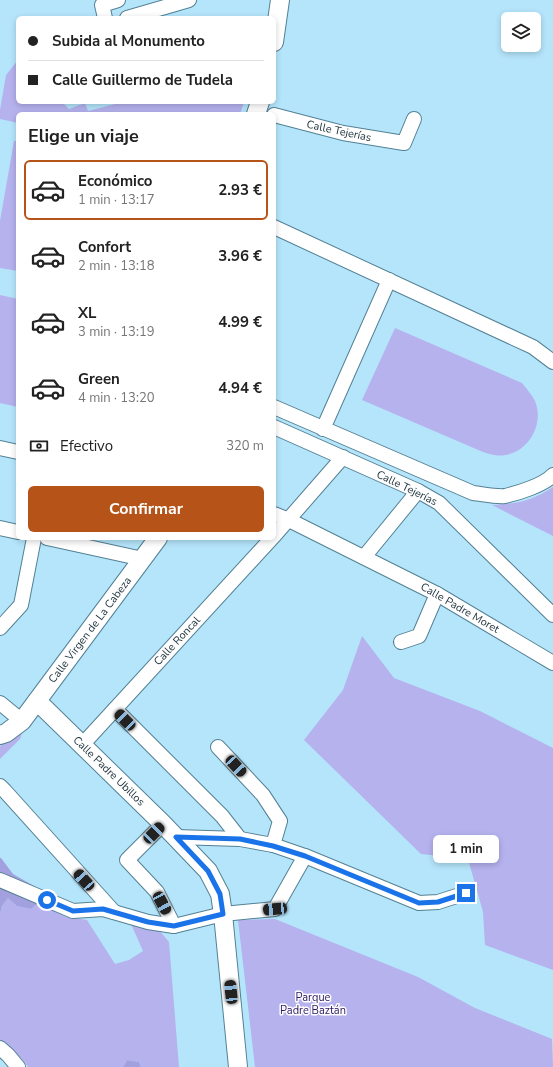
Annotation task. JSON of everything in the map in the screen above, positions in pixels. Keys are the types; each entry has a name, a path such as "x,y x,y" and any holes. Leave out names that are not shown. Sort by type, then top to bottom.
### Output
{"street":[{"path":"105,16 102,5 118,0"},
{"path":"135,16 189,0"},
{"path":"276,28 280,0"},
{"name":"Calle Tejerías","path":"276,115 343,133 404,143 414,119"},
{"path":"276,228 533,346 553,362"},
{"path":"323,429 389,280"},
{"name":"Calle Tejerías","path":"276,408 473,493 504,496 534,487 553,475"},
{"name":"Calle Tejerías","path":"276,428 418,491 439,503 553,615"},
{"path":"0,448 16,452"},
{"name":"Calle Roncal","path":"276,534 343,458"},
{"path":"364,557 418,491"},
{"name":"Calle Padre Moret","path":"276,515 437,594 553,663"},
{"path":"0,528 16,532"},
{"path":"0,628 21,605 34,540"},
{"path":"56,540 143,559"},
{"name":"Calle Virgen de La Cabeza","path":"0,735 6,733 8,712 36,701 157,540"},
{"name":"Calle Roncal","path":"82,745 270,540"},
{"path":"401,642 419,636 437,594"},
{"name":"Calle Padre Ubillos","path":"36,701 163,824 208,871 220,894 238,1067"},
{"path":"115,710 222,816 240,839"},
{"path":"218,747 263,794 280,822 273,846"},
{"path":"0,786 114,912"},
{"path":"163,824 127,860 157,892 174,926"},
{"path":"176,837 240,839 273,846 305,856 419,903 438,902 466,893"},
{"path":"0,880 73,911 103,909 148,922 174,926 223,914 275,909 305,856"},
{"path":"0,1048 18,1067"}],"green space":[{"path":"16,62 16,104 64,104 69,109 85,104 88,111 115,104 243,104 241,112 16,112 16,123 0,119 0,110 6,75"},
{"path":"14,141 16,141 16,271 0,268 0,221"},
{"path":"0,295 16,299 16,407 0,403"},
{"path":"395,328 522,383 534,399 538,411 535,431 530,440 523,447 514,452 505,455 492,455 362,400"},
{"path":"553,487 553,536 492,505 509,504 531,499"},
{"path":"362,636 394,678 480,711 553,748 553,970 485,945 483,912 468,859 421,854 304,740 343,690"},
{"path":"22,733 20,739 0,759 0,746"},
{"path":"8,898 17,906 31,909 38,902 66,917 87,920 115,964 129,960 143,951 131,924 159,930 169,942 179,1067 141,1067 139,1062 127,1060 123,1067 28,1067 22,1059 0,1042 0,914 2,906"},
{"name":"Parque Padre Baztán","path":"275,919 418,977 475,1008 552,1039 553,1067 255,1067 238,920"}],"shaded area":[{"path":"0,858 13,874 48,894 31,909 17,906 8,898 2,906 0,914"},
{"path":"127,1060 139,1062 141,1067 123,1067"}],"route":[{"path":"47,900 73,911 103,909 148,922 174,926 223,914 220,894 208,871 176,837 240,839 273,846 305,856 419,903 438,902 466,893"}]}
